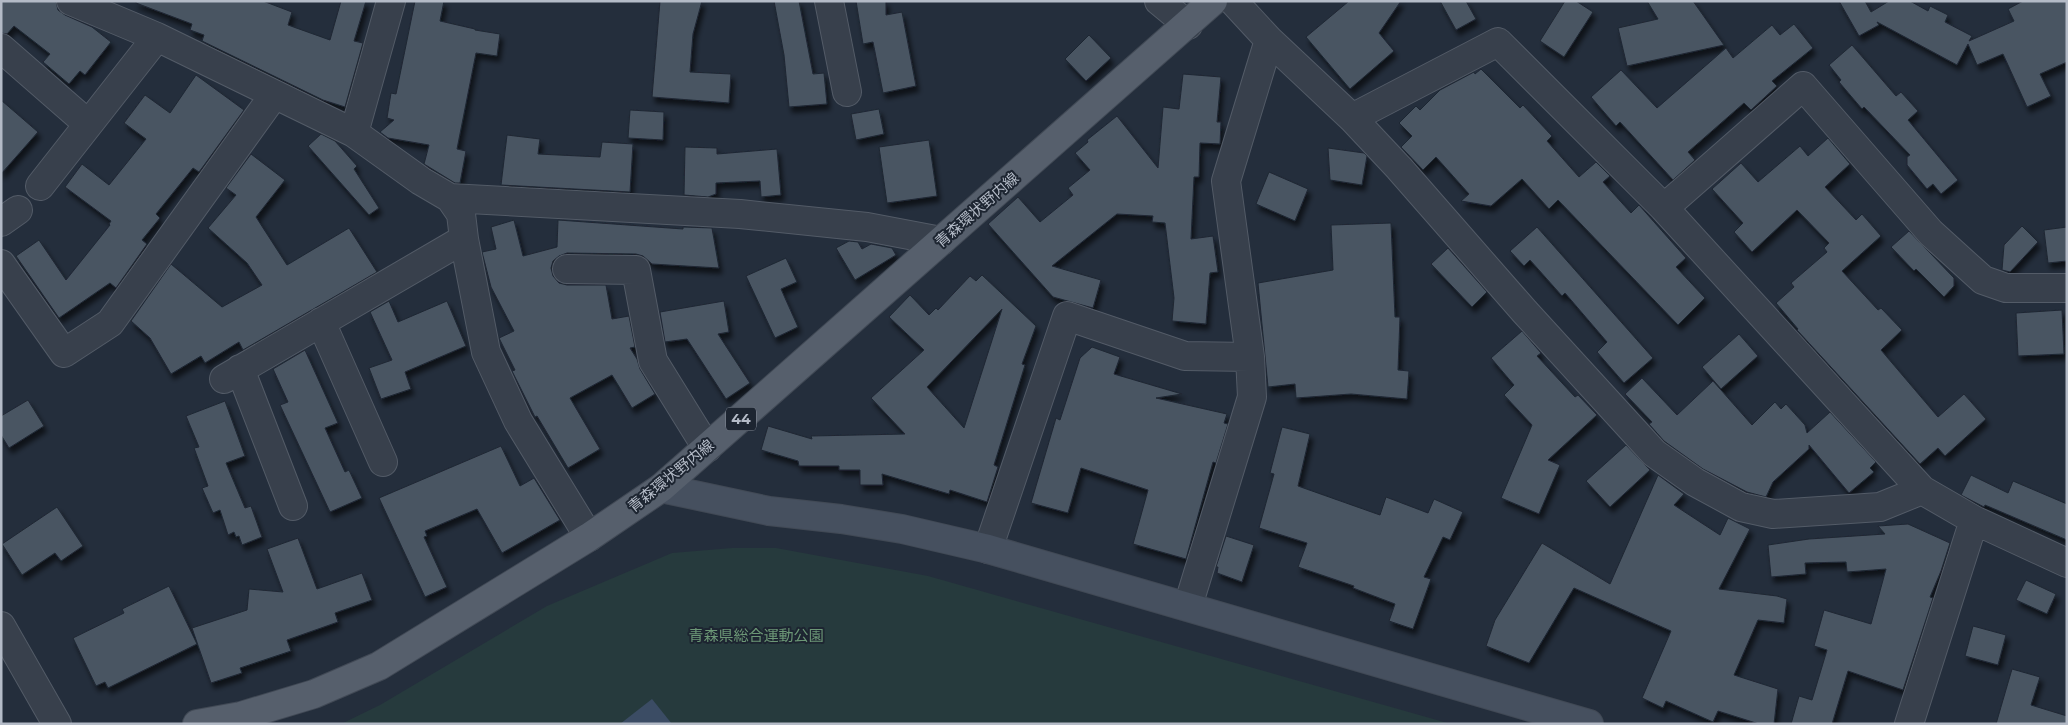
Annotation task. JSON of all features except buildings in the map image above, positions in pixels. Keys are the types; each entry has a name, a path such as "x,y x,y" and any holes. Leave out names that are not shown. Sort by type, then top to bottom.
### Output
{"main road":[{"name":"青森環状野内線","path":"197,724 241,716 314,694 379,666 589,537 661,488 1213,1"}],"street":[{"path":"71,1 157,37 354,133 421,181 450,198 461,214 464,239 486,352 518,421 589,537"},
{"path":"354,133 391,1"},
{"path":"829,1 847,92"},
{"path":"1159,1 1188,25"},
{"path":"1233,1 1270,40 1352,118 1405,175 1525,312 1654,452 1695,482 1741,507 1773,514 1880,507 1922,490"},
{"path":"40,186 157,37"},
{"path":"1188,606 1252,397 1250,357 1226,181 1270,40"},
{"path":"1352,118 1498,42 1664,208 1922,490 1974,520 2067,563"},
{"path":"1,48 88,124"},
{"path":"1664,208 1803,86 1931,233 1983,280 2006,288 2067,288"},
{"path":"1,264 64,354 110,323 274,95"},
{"path":"450,198 740,214 867,228 941,241"},
{"path":"293,506 232,374 464,239"},
{"path":"568,269 636,270 653,361 707,448"},
{"path":"988,549 1067,316 1185,356 1250,357"},
{"path":"321,322 383,462"},
{"path":"661,488 770,512 842,519 902,529 988,549 1589,724"},
{"path":"1909,724 1974,520"},
{"path":"1,626 57,724"}],"green space":[{"name":"青森県総合運動公園","path":"732,548 776,548 928,576 1451,724 341,724 380,705 547,606 672,553"}],"water":[{"path":"652,699 672,724 620,724"}]}
